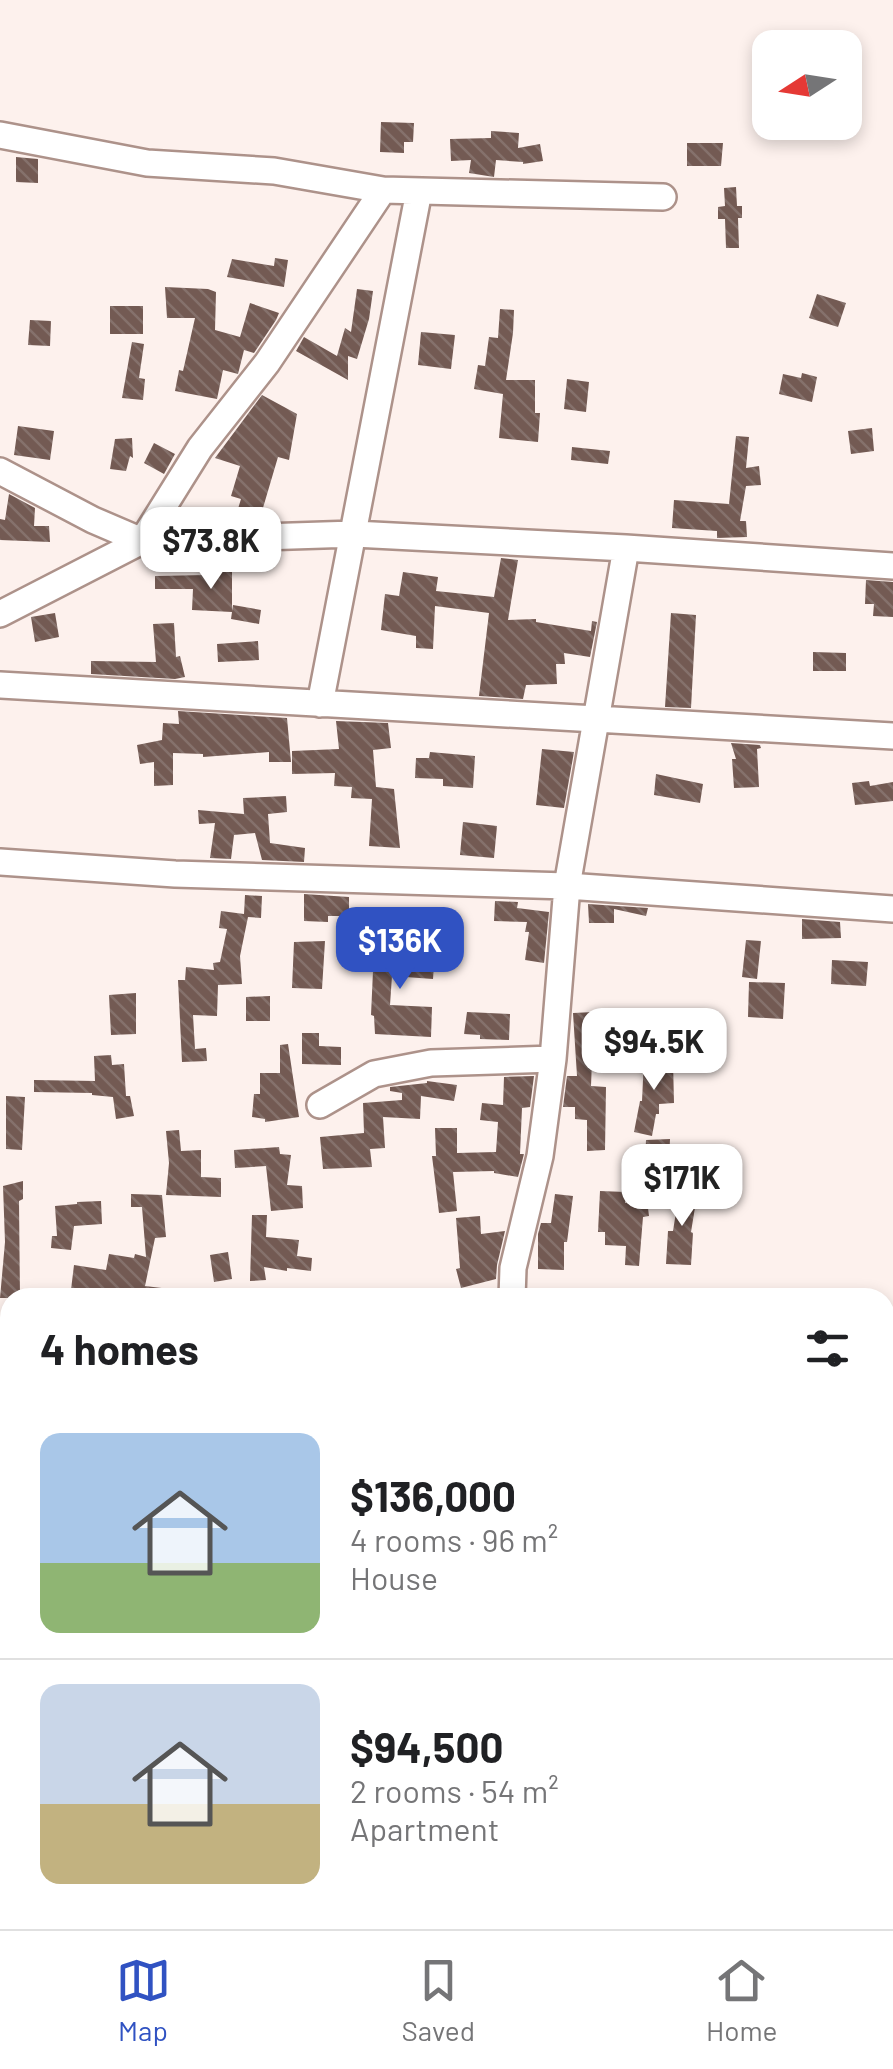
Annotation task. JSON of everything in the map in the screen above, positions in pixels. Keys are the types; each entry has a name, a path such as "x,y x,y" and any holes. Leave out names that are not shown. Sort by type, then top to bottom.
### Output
{"street":[{"path":"0,134 147,163 274,170 383,190 663,197"},
{"path":"0,614 142,541 200,448 267,363 383,190"},
{"path":"320,704 419,190"},
{"path":"0,471 142,541 354,534 893,566"},
{"path":"512,1288 513,1268 540,1156 568,886 626,548"},
{"path":"0,686 893,736"},
{"path":"0,862 175,874 568,886 889,911"},
{"path":"320,1105 374,1074 432,1063 553,1059"}],"building":[{"path":"381,122 414,123 413,142 404,142 404,153 380,152"},
{"path":"491,131 519,133 518,148 540,144 543,161 523,164 496,160 494,177 469,173 471,160 451,161 450,139 491,138"},
{"path":"687,143 723,143 721,166 687,166"},
{"path":"16,157 38,159 38,183 16,182"},
{"path":"736,187 737,206 742,206 742,218 738,218 739,248 726,248 725,219 718,219 718,207 725,206 724,188"},
{"path":"275,258 288,260 284,287 227,277 232,259 274,266"},
{"path":"165,287 216,292 215,330 240,337 250,303 279,313 254,353 244,350 238,374 223,370 217,399 175,391 195,318 167,318"},
{"path":"357,289 373,291 357,359 348,356 348,380 296,351 304,337 337,356 345,328 351,332"},
{"path":"817,294 846,303 838,327 809,318"},
{"path":"110,306 143,306 143,334 110,334"},
{"path":"500,309 514,310 506,380 535,380 535,413 540,413 538,442 499,438 503,394 474,389 478,365 485,366 489,337 498,338"},
{"path":"30,320 51,321 50,346 28,345"},
{"path":"421,332 455,335 451,369 418,365"},
{"path":"132,342 144,344 139,378 145,379 143,400 122,398"},
{"path":"802,373 817,377 812,402 779,394 783,374 801,378"},
{"path":"567,379 589,382 586,412 564,409"},
{"path":"262,395 297,414 289,460 278,457 260,518 237,512 241,499 231,496 240,466 215,458"},
{"path":"18,426 54,431 50,460 14,455"},
{"path":"872,428 874,451 851,454 848,431"},
{"path":"736,436 749,437 746,468 759,466 761,485 746,486 740,521 746,521 747,537 717,538 717,531 672,528 674,500 729,504"},
{"path":"132,438 133,458 130,456 126,471 110,469 115,439"},
{"path":"154,443 175,454 164,474 144,463"},
{"path":"572,447 610,451 608,464 571,460"},
{"path":"9,494 35,508 34,526 49,526 50,542 0,540 0,519 5,520"},
{"path":"501,558 518,560 508,620 536,619 591,631 592,621 597,622 590,657 564,653 565,664 556,664 557,684 526,685 523,699 479,696 489,613 435,606 433,649 416,648 416,636 381,630 385,594 399,596 403,572 438,577 436,591 494,597"},
{"path":"206,565 232,565 232,611 233,605 261,610 259,624 231,619 232,612 192,610 193,589 155,589 155,576 206,575"},
{"path":"866,580 893,582 893,617 873,616 874,604 865,604"},
{"path":"55,613 59,637 35,642 31,617"},
{"path":"671,613 696,615 691,708 665,707"},
{"path":"174,623 176,657 180,656 185,677 91,674 91,661 156,662 153,624"},
{"path":"258,641 259,660 218,662 217,644"},
{"path":"813,652 846,653 846,671 813,671"},
{"path":"178,711 287,718 291,762 269,762 269,752 203,757 173,753 173,785 154,786 154,762 140,764 137,745 162,740 163,723 179,724"},
{"path":"336,721 388,723 391,748 373,750 376,787 394,789 400,848 369,846 372,799 351,798 352,787 334,786 335,773 292,774 292,751 339,749"},
{"path":"731,743 760,745 759,787 734,788 732,759 736,759"},
{"path":"542,749 574,752 564,808 536,805"},
{"path":"430,752 475,756 473,788 443,786 443,779 415,778 416,758 429,758"},
{"path":"656,774 703,784 700,803 654,795"},
{"path":"869,781 870,786 893,782 893,801 855,805 852,783"},
{"path":"286,796 287,812 268,814 270,843 305,848 304,862 262,860 255,833 234,835 231,859 210,858 215,823 199,824 198,810 244,814 243,798"},
{"path":"463,822 497,826 494,858 460,855"},
{"path":"304,894 349,897 349,916 328,916 328,922 304,921"},
{"path":"245,895 262,896 261,918 248,917 240,956 242,984 218,985 217,1016 193,1015 195,1049 206,1048 207,1061 182,1062 178,980 185,980 186,967 214,970 213,963 220,962 227,929 219,928 221,911 244,914"},
{"path":"495,901 518,902 517,908 549,912 544,963 525,960 527,922 494,921"},
{"path":"588,904 648,908 646,916 614,909 614,923 589,923"},
{"path":"802,919 840,922 841,938 802,939"},
{"path":"746,940 761,941 757,979 742,977"},
{"path":"325,941 322,989 292,988 294,942"},
{"path":"374,949 435,952 433,979 392,976 390,1005 432,1007 431,1037 375,1034 371,1015"},
{"path":"832,960 868,962 866,986 831,984"},
{"path":"749,982 785,983 783,1019 748,1017"},
{"path":"136,993 136,1034 111,1035 109,995"},
{"path":"270,996 270,1021 246,1021 246,997"},
{"path":"467,1012 510,1014 509,1040 464,1034"},
{"path":"594,1012 591,1086 606,1087 605,1150 587,1151 587,1120 575,1119 575,1107 563,1107 567,1076 577,1076 573,1013"},
{"path":"302,1033 319,1033 319,1046 341,1047 341,1065 302,1064"},
{"path":"288,1044 299,1117 265,1122 252,1117 254,1094 260,1094 260,1073 280,1073 280,1045"},
{"path":"111,1055 112,1065 124,1064 126,1096 130,1096 134,1116 116,1119 113,1097 34,1092 34,1080 95,1081 94,1056"},
{"path":"644,1059 673,1061 674,1103 659,1104 652,1136 634,1132 642,1101"},
{"path":"534,1076 530,1107 522,1108 520,1154 524,1154 518,1177 494,1171 453,1172 457,1211 439,1213 432,1156 436,1156 435,1128 457,1128 457,1153 496,1152 498,1122 480,1120 482,1103 503,1105 504,1077"},
{"path":"427,1081 457,1085 454,1101 421,1096 420,1119 383,1117 385,1148 370,1149 372,1167 323,1169 320,1137 364,1133 363,1103 402,1100 402,1093 390,1091 390,1087"},
{"path":"6,1096 25,1097 22,1150 6,1149"},
{"path":"179,1130 181,1151 201,1150 201,1177 221,1178 221,1197 166,1195 166,1131"},
{"path":"670,1139 669,1162 645,1161 646,1140"},
{"path":"279,1147 280,1154 291,1155 287,1185 302,1186 303,1208 271,1211 266,1166 235,1168 234,1150"},
{"path":"23,1181 23,1199 19,1201 20,1288 1,1288 5,1242 3,1186"},
{"path":"680,1187 698,1189 691,1232 691,1265 666,1264 668,1231 673,1231"},
{"path":"600,1191 626,1192 625,1203 647,1200 649,1216 643,1217 639,1266 625,1265 626,1246 605,1245 605,1232 598,1232"},
{"path":"131,1194 162,1195 166,1237 155,1238 145,1286 162,1288 71,1288 74,1265 106,1270 109,1254 146,1257 142,1207 131,1207"},
{"path":"555,1194 573,1196 564,1242 564,1270 538,1269 538,1234 541,1223 551,1223"},
{"path":"101,1201 102,1224 74,1226 71,1250 51,1248 52,1236 57,1236 55,1206"},
{"path":"252,1215 267,1215 266,1237 299,1240 297,1256 312,1258 311,1271 264,1267 266,1280 250,1281"},
{"path":"480,1216 481,1234 505,1231 496,1279 461,1288 456,1269 460,1268 456,1218"},
{"path":"228,1252 232,1279 214,1282 210,1255"}]}
